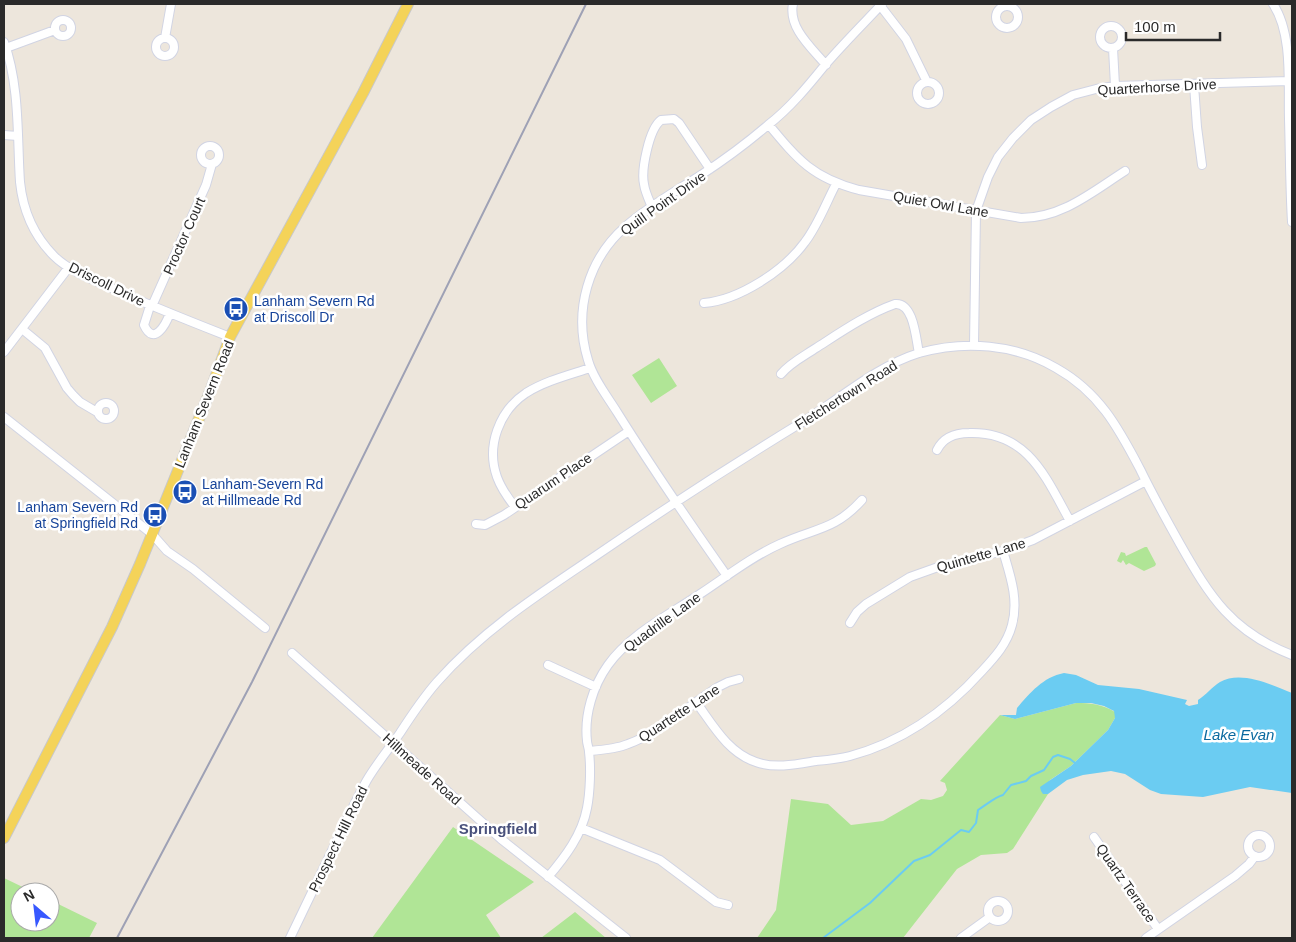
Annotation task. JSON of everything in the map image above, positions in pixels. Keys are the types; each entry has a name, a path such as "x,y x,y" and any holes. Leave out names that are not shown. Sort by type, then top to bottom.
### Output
{"main road":[{"name":"Lanham Severn Road","path":"4,838 97,659 152,534 230,337 363,93 408,4"}],"street":[{"path":"165,38 171,4"},
{"path":"793,4 793,15 797,29 826,65"},
{"path":"880,4 906,39 927,82"},
{"name":"Quill Point Drive","path":"727,576 675,501 590,368 585,349 583,325 584,302 589,278 600,257 618,233 769,125 812,82 880,4"},
{"path":"1273,4 1280,18 1288,46 1292,222"},
{"path":"5,45 55,30"},
{"name":"Driscoll Drive","path":"5,45 16,97 21,188 26,214 44,245 55,257 69,267 151,306 230,337"},
{"path":"1113,48 1115,86"},
{"name":"Quarterhorse Drive","path":"974,345 976,211 988,177 998,157 1031,120 1073,96 1115,86 1290,81"},
{"path":"1194,85 1202,165"},
{"path":"652,207 644,184 643,167 655,126 661,120 674,118 710,169"},
{"name":"Quiet Owl Lane","path":"769,125 796,156 821,176 836,184 859,190 1021,218 1042,217 1070,206 1125,171"},
{"path":"4,135 18,136"},
{"name":"Proctor Court","path":"170,313 162,330 158,333 147,331 144,325 151,306 206,185 212,164"},
{"path":"704,303 721,301 754,285 794,256 809,237 836,184"},
{"path":"4,352 69,267"},
{"path":"781,374 836,336 869,316 895,304 904,306 910,315 919,353"},
{"path":"22,329 44,348 73,395 80,402 97,412"},
{"name":"Fletchertown Road","path":"393,743 435,685 466,651 542,592 675,501 820,411 874,375 891,365 919,353 956,346 974,345 1029,355 1059,369 1077,381 1098,400 1112,418 1196,572 1216,602 1244,629 1264,642 1292,655"},
{"path":"515,507 497,477 494,458 496,434 504,414 519,398 533,389 590,368"},
{"path":"4,417 152,534 166,551 193,569 265,628"},
{"name":"Quarum Place","path":"476,524 486,525 493,522 629,431"},
{"path":"936,450 945,439 968,433 988,434 1006,440 1026,453 1037,464 1070,521"},
{"name":"Quintette Lane","path":"850,623 857,612 866,604 910,577 938,567 1003,551 1033,540 1146,481"},
{"name":"Quadrille Lane","path":"548,877 568,851 581,828 587,807 589,752 587,726 591,701 608,665 629,643 743,564 780,544 833,525 851,513 862,500"},
{"path":"696,702 728,745 748,759 764,764 795,764 849,757 904,736 928,720 960,694 994,658 1007,639 1013,623 1015,605 1014,593 1003,551"},
{"name":"Hillmeade Road","path":"292,653 488,828 626,938"},
{"path":"548,665 596,687"},
{"name":"Quartette Lane","path":"589,752 627,745 656,730 718,687 739,679"},
{"name":"Prospect Hill Road","path":"290,938 368,779 393,743"},
{"path":"581,828 660,860 716,902 728,905"},
{"name":"Quartz Terrace","path":"1094,837 1158,929"},
{"path":"1146,938 1236,876 1255,856"},
{"path":"961,938 990,917"}],"green space":[{"path":"659,358 677,386 651,403 632,375"},
{"path":"1147,547 1156,564 1155,566 1144,571 1129,563 1126,565 1123,560 1121,563 1117,561 1121,552 1125,553 1126,556"},
{"path":"1076,703 1105,707 1115,712 1115,718 1108,730 1071,766 1050,780 1043,794 1048,794 1013,849 1007,853 981,855 957,869 903,938 757,938 776,910 791,799 828,804 851,825 883,821 921,799 931,800 943,796 947,790 945,783 940,781 1000,715 1015,719"},
{"path":"453,827 534,882 486,915 501,938 372,938"},
{"path":"4,878 12,882 10,882 10,932 60,932 60,905 97,923 89,938 4,938"},
{"path":"575,912 606,938 541,938"}],"water":[{"name":"Lake Evan","path":"1064,673 1076,675 1098,685 1139,689 1187,700 1185,704 1189,706 1198,704 1198,700 1220,682 1228,679 1247,678 1292,693 1292,793 1250,787 1203,797 1161,794 1150,790 1125,774 1111,771 1083,775 1067,780 1048,794 1043,794 1040,787 1071,766 1108,730 1115,718 1114,711 1091,703 1076,703 1015,719 1000,715 1016,715 1017,708 1037,686 1056,675"}],"waterway":[{"path":"823,938 870,903 914,861 930,855 961,830 969,832 976,823 978,810 1003,795 1011,785 1026,781 1031,776 1044,770 1053,757 1058,755 1075,763"}],"railway":[{"path":"117,938 252,682 586,4"}],"place":[{"name":"Lanham Severn Rd at Driscoll Dr","path":"236,309"},
{"name":"Lanham-Severn Rd at Hillmeade Rd","path":"185,492"},
{"name":"Lanham Severn Rd at Springfield Rd","path":"155,515"}],"district":[{"name":"Springfield","path":"498,829"}]}
